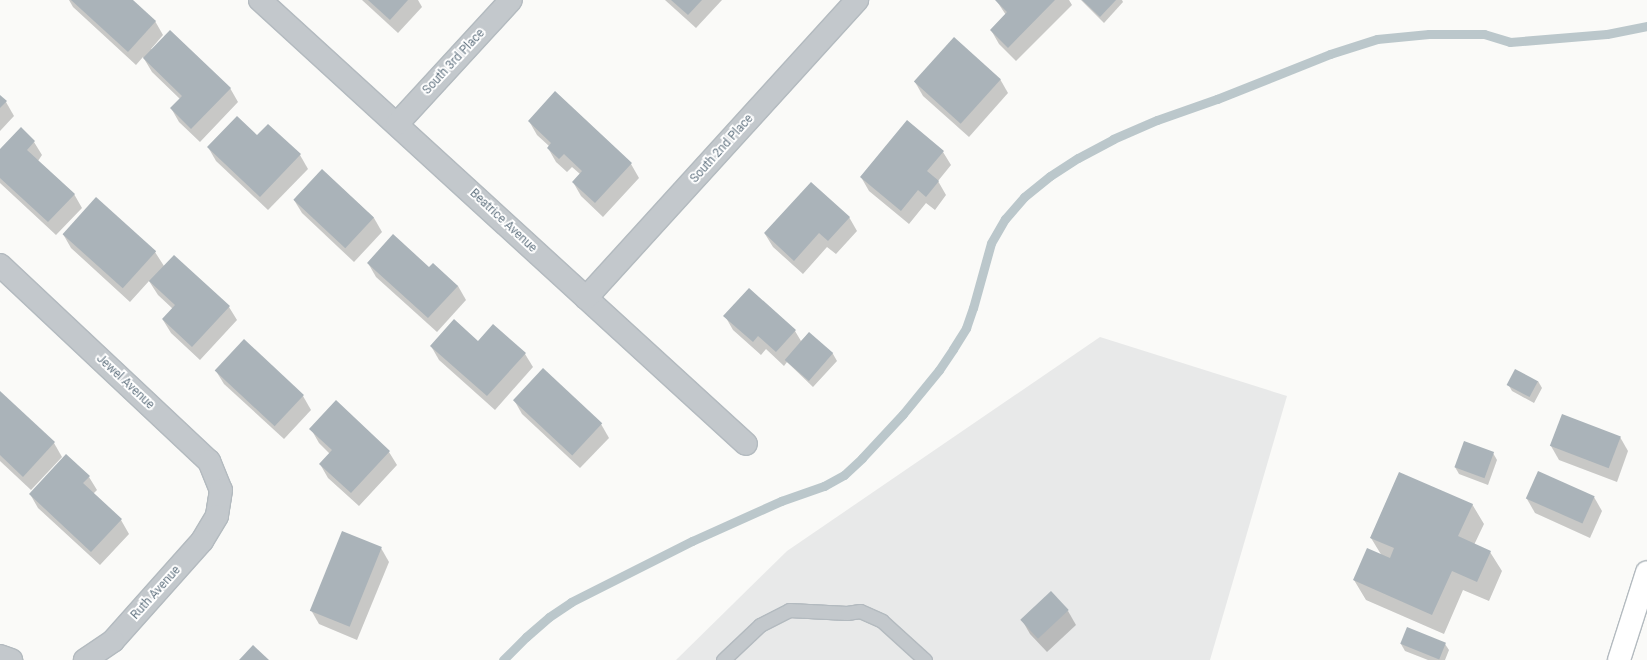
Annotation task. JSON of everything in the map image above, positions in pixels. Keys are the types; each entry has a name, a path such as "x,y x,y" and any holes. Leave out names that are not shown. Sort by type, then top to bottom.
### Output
{"main road":[{"path":"1619,660 1647,572"}],"street":[{"name":"Beatrice Avenue","path":"260,0 746,444"},
{"name":"South 3rd Place","path":"397,124 511,0"},
{"name":"South 2nd Place","path":"586,298 857,0"},
{"name":"Jewel Avenue","path":"0,265 209,461 221,490 217,516"},
{"name":"Ruth Avenue","path":"85,660 113,641 202,542 217,516"},
{"path":"0,656 11,660"}],"lane":[{"path":"723,660 760,625 789,610 847,613 860,611 882,621 925,660"}],"shaded area":[{"path":"1100,337 1287,396 1210,660 676,660 787,551"}],"building":[{"path":"71,0 133,0 156,21 128,52"},
{"path":"368,0 408,0 390,20"},
{"path":"671,0 702,0 688,15"},
{"path":"995,0 1055,0 1008,48 990,30 1007,12"},
{"path":"1082,0 1116,0 1100,17"},
{"path":"170,30 231,88 191,129 170,108 182,96 143,58"},
{"path":"954,37 1001,79 961,124 914,82"},
{"path":"555,91 632,163 595,203 572,182 582,171 564,154 559,159 547,148 551,143 528,121"},
{"path":"0,95 7,101 0,108"},
{"path":"237,116 257,135 268,124 301,154 260,197 207,147"},
{"path":"907,120 944,151 927,171 939,181 926,197 918,190 901,211 860,177"},
{"path":"21,127 35,141 27,150 75,194 48,222 0,178 0,149"},
{"path":"322,169 374,217 345,248 293,200"},
{"path":"811,182 850,217 828,241 819,233 794,261 764,233"},
{"path":"96,197 156,251 123,288 63,234"},
{"path":"393,234 429,267 433,263 458,286 428,318 367,263"},
{"path":"174,255 230,306 192,347 162,319 175,305 149,281"},
{"path":"749,288 796,330 776,352 758,336 753,342 723,316"},
{"path":"454,319 478,341 493,324 526,353 487,396 430,346"},
{"path":"809,332 833,353 809,381 785,360"},
{"path":"244,339 304,395 275,426 215,370"},
{"path":"543,368 602,423 572,455 513,400"},
{"path":"1515,369 1538,381 1530,397 1507,385"},
{"path":"0,391 55,442 23,477 0,455"},
{"path":"336,400 390,451 351,493 319,464 332,450 309,429"},
{"path":"1562,414 1621,437 1609,468 1550,446"},
{"path":"1464,441 1494,452 1484,478 1454,467"},
{"path":"66,454 90,476 83,483 122,519 91,552 29,494"},
{"path":"1538,471 1595,496 1582,524 1526,498"},
{"path":"1399,472 1473,504 1458,536 1491,551 1477,582 1452,571 1432,615 1353,580 1367,548 1390,558 1394,548 1370,538"},
{"path":"342,531 382,547 350,627 310,611"},
{"path":"1051,591 1069,610 1038,639 1020,620"},
{"path":"1407,627 1446,643 1439,659 1400,644"},
{"path":"253,645 269,660 239,660"}],"waterway":[{"path":"503,660 549,617 571,602 692,541 781,501 824,486 844,475 903,414 939,370 953,349 966,328 991,243 1005,219 1024,197 1050,176 1078,158 1113,139 1157,120 1217,99 1330,54 1377,39 1429,34 1484,34 1510,42 1607,34 1647,26"}]}
